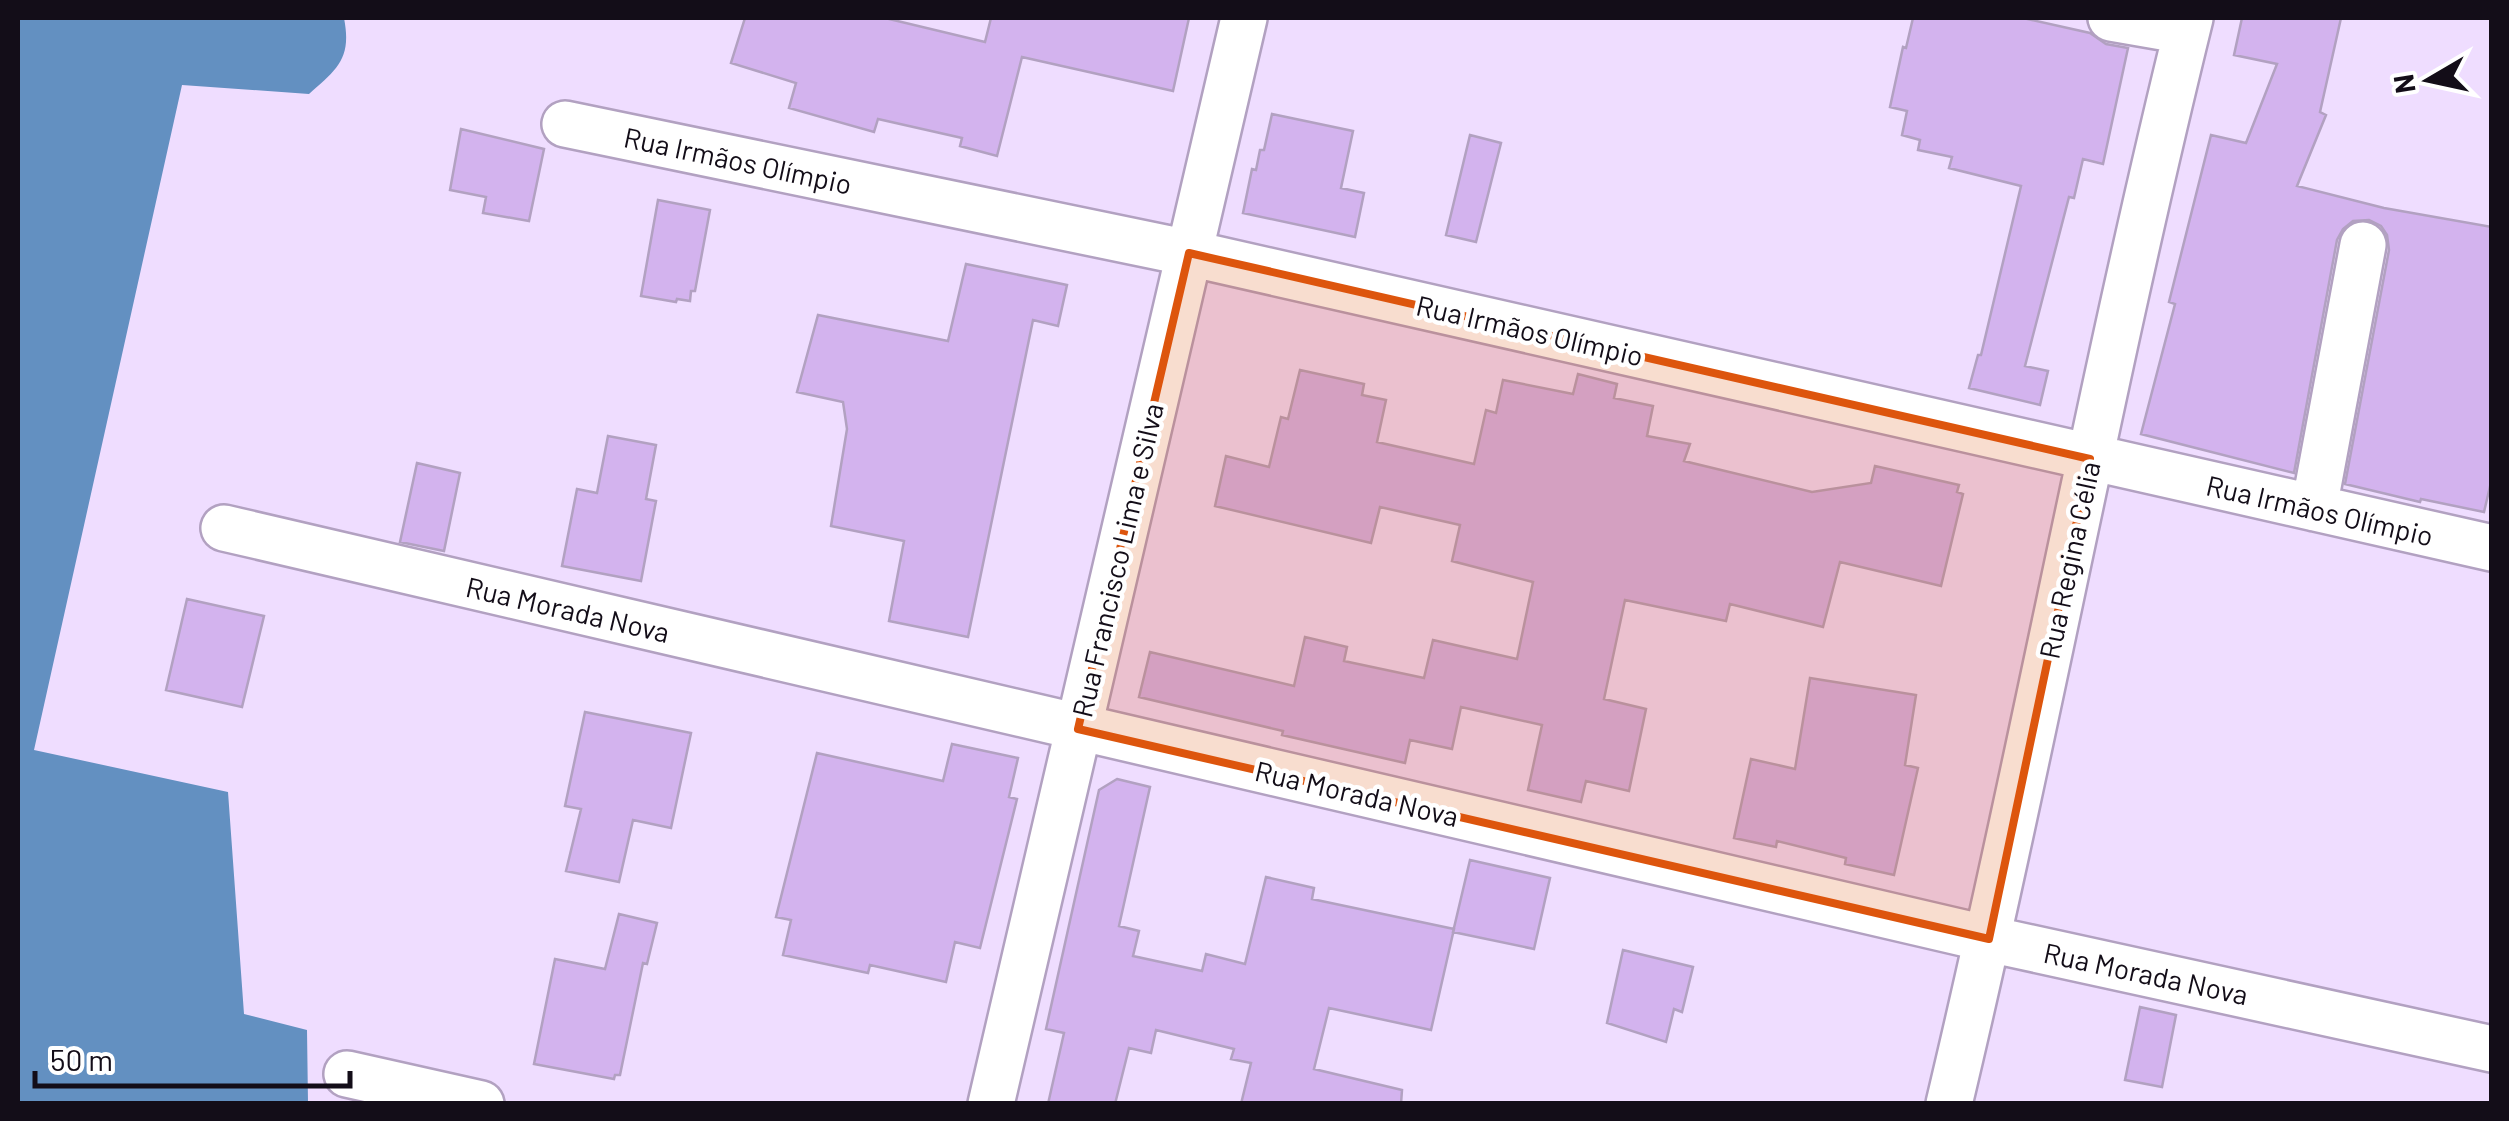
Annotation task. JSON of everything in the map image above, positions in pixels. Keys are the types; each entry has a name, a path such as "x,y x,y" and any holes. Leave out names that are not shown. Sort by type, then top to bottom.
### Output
{"street":[{"name":"Rua Francisco Lima e Silva","path":"991,1104 1244,18"},
{"path":"2111,18 2188,24"},
{"name":"Rua Regina Célia","path":"1950,1104 2188,24"},
{"name":"Rua Irmãos Olímpio","path":"565,124 1189,252 2492,548"},
{"path":"2314,508 2363,245"},
{"name":"Rua Morada Nova","path":"224,528 1988,939 2492,1049"},
{"path":"347,1074 481,1104"}],"highlighted area":[{"path":"1189,253 2090,459 1989,939 1078,729"}],"water":[{"path":"18,18 344,18 346,44 340,62 309,94 182,85 34,750 228,792 244,1014 307,1030 308,1103 18,1103"}],"building":[{"path":"745,18 885,18 985,42 991,18 1189,18 1173,91 1022,57 997,156 960,146 962,138 878,119 874,132 789,108 796,83 731,63"},
{"path":"1913,18 2023,18 2090,33 2106,44 2128,48 2103,164 2083,159 2074,198 2069,197 2025,366 2048,371 2040,405 1969,388 1981,355 2021,186 1949,168 1952,157 1918,150 1920,140 1902,135 1907,111 1890,107"},
{"path":"2242,18 2341,18 2320,112 2326,115 2297,186 2384,208 2492,227 2492,478 2484,512 2345,484 2389,250 2381,226 2369,220 2353,221 2337,240 2294,473 2141,434 2175,304 2169,302 2211,135 2246,143 2277,64 2234,55"},
{"path":"1272,114 1353,131 1341,188 1364,193 1355,237 1243,213 1252,169 1256,170 1260,150 1264,150"},
{"path":"461,129 544,149 529,221 483,213 486,197 450,190"},
{"path":"1470,135 1501,143 1476,242 1446,235"},
{"path":"658,200 710,210 690,301 641,296"},
{"path":"966,264 1067,285 1058,326 1033,320 968,637 889,621 904,541 831,526 847,429 843,402 797,392 818,315 948,341"},
{"path":"1300,370 1364,384 1362,395 1386,400 1377,442 1474,464 1486,410 1496,413 1503,380 1573,394 1578,374 1617,384 1614,398 1653,406 1647,436 1690,444 1684,461 1812,492 1871,483 1875,466 1959,485 1957,492 1963,494 1941,586 1840,562 1823,627 1730,604 1726,621 1625,600 1604,699 1646,709 1629,791 1586,781 1581,802 1528,790 1542,725 1461,707 1452,749 1410,740 1405,763 1139,697 1150,652 1294,686 1305,637 1347,647 1344,661 1424,678 1433,640 1517,659 1533,582 1452,561 1460,525 1380,507 1371,543 1215,506 1226,456 1269,467 1281,417 1288,419"},
{"path":"608,436 656,445 646,499 656,501 641,581 562,566 577,489 597,493"},
{"path":"417,463 460,473 444,551 400,542"},
{"path":"187,599 264,616 242,707 166,690"},
{"path":"1810,678 1916,695 1905,765 1918,768 1894,875 1845,864 1846,858 1777,841 1776,847 1734,838 1751,759 1795,769"},
{"path":"585,712 691,733 671,828 633,820 619,882 566,871 581,809 565,806"},
{"path":"952,744 1018,758 1009,797 1017,799 980,948 955,942 946,982 870,965 868,973 783,955 791,920 776,917 817,753 943,781"},
{"path":"1117,779 1150,787 1119,926 1139,931 1133,956 1202,971 1206,954 1245,964 1266,877 1314,888 1312,899 1454,929 1431,1030 1329,1008 1314,1069 1402,1090 1401,1104 1241,1104 1251,1063 1231,1059 1234,1049 1156,1030 1151,1053 1129,1048 1115,1104 1048,1104 1064,1033 1046,1029 1099,790"},
{"path":"1470,860 1550,878 1534,949 1453,932"},
{"path":"619,914 657,923 647,964 643,963 620,1075 614,1079 534,1064 555,959 605,969"},
{"path":"1623,950 1693,967 1682,1012 1674,1009 1666,1042 1607,1023"},
{"path":"2140,1007 2176,1015 2162,1087 2125,1080"}]}
